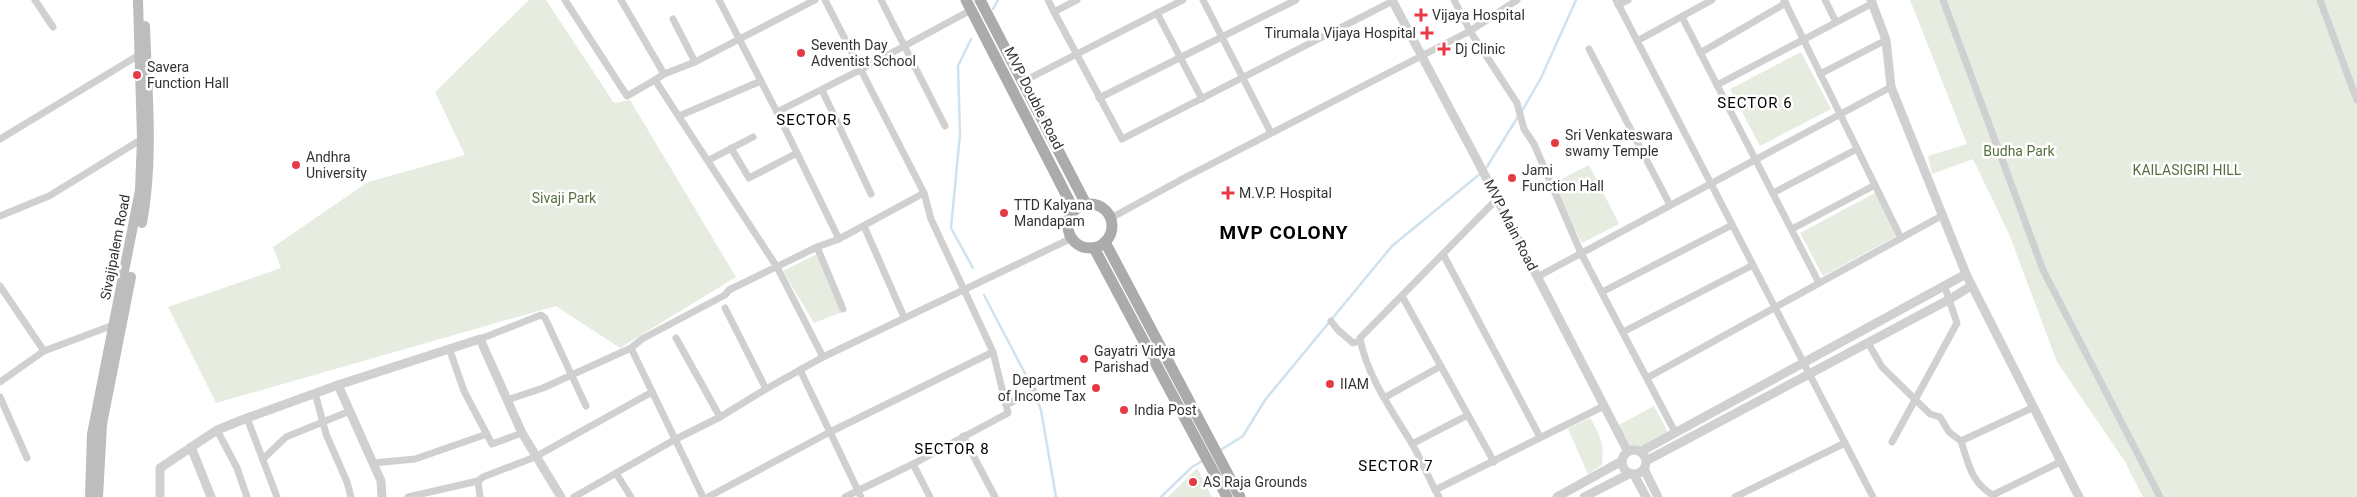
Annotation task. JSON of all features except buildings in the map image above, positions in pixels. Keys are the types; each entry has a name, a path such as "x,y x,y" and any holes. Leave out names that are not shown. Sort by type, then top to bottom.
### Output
{"main road":[{"name":"Sivajipalem Road","path":"98,497 102,424 140,190 142,139 138,0"},
{"name":"Sivajipalem Road","path":"90,497 92,434 148,189 150,139 144,0"},
{"path":"968,5 981,2"},
{"name":"MVP Double Road","path":"981,2 1024,81 1086,204"},
{"name":"MVP Double Road","path":"968,5 1074,210"},
{"path":"1012,87 1024,81"},
{"path":"1086,204 1101,207 1111,218 1112,231 1105,242 1094,248 1081,246 1072,238 1068,223 1074,210 1086,204"},
{"path":"1105,242 1240,497"},
{"path":"1094,248 1227,497"},
{"path":"1116,290 1127,284"},
{"path":"1189,426 1200,420"}],"street":[{"path":"35,0 53,27"},
{"path":"565,0 627,96 664,74 695,62 815,0"},
{"path":"622,0 664,74"},
{"path":"719,0 778,112 839,239"},
{"path":"825,0 924,193 931,219 993,352 1008,413 859,494 845,497"},
{"path":"881,0 903,47 945,126"},
{"path":"1048,0 1122,139 1392,1"},
{"path":"1054,12 1077,0"},
{"path":"1024,81 1183,0"},
{"path":"1203,0 1271,133"},
{"path":"1100,98 1296,0"},
{"path":"1454,0 1470,31 1519,107 1524,129 1534,144 1581,253 1675,432"},
{"path":"1111,218 1470,31 1517,0"},
{"path":"1628,0 1617,3 1804,362 1870,496"},
{"path":"1637,41 1712,0"},
{"path":"1826,0 1836,22"},
{"path":"1943,0 2043,270 2160,497"},
{"path":"2320,0 2357,100"},
{"name":"MVP Main Road","path":"1392,1 1497,198 1628,452"},
{"path":"1700,52 1785,2 1901,238"},
{"path":"1717,85 1872,2 1886,40 1891,87 1971,286 2079,497"},
{"path":"778,112 903,47 968,5"},
{"path":"1157,12 1202,99"},
{"path":"1682,17 1819,283"},
{"path":"673,19 695,62"},
{"path":"1820,74 1886,40"},
{"path":"1589,49 1670,206"},
{"path":"0,139 139,55"},
{"path":"655,80 709,160 777,267 823,357"},
{"path":"679,116 761,81"},
{"path":"1537,277 1891,87"},
{"path":"822,90 871,194"},
{"path":"709,160 753,137"},
{"path":"0,216 49,196 142,139"},
{"path":"731,148 748,178 797,153"},
{"path":"1773,193 1857,149"},
{"path":"1792,229 1875,185"},
{"path":"507,400 543,388 631,348 642,339 725,295 729,290 817,247 839,239 924,193"},
{"path":"1439,497 1412,444 1384,398 1360,338 1363,332 1402,296 1497,198"},
{"path":"1647,378 1943,215"},
{"path":"1602,292 1732,225"},
{"path":"864,226 904,317"},
{"path":"574,497 674,440 720,417 823,357 1072,238"},
{"path":"817,247 844,309"},
{"path":"1443,254 1540,438"},
{"path":"1623,332 1753,265"},
{"path":"1557,497 1622,461 1628,452 1640,452 1966,274"},
{"path":"1892,442 1916,400 1935,360 1957,323 1944,285"},
{"path":"0,286 44,351"},
{"path":"1584,497 1631,474 1809,373 1950,299 1971,286"},
{"path":"1402,296 1494,462"},
{"path":"725,308 766,389"},
{"path":"160,497 160,468 217,430 338,384 480,339 542,315 586,406"},
{"path":"1331,320 1337,329 1353,343 1360,342"},
{"path":"1,380 44,351 117,325"},
{"path":"676,338 720,417"},
{"path":"480,339 522,433 561,497"},
{"path":"1868,342 1882,367 1930,414 1940,417 1949,432 1961,441 1970,472 1982,489 1994,496 2060,462"},
{"path":"449,348 464,391 492,444 522,433"},
{"path":"631,348 703,497"},
{"path":"708,497 830,432 993,352"},
{"path":"1384,398 1441,366"},
{"path":"800,370 859,494"},
{"path":"338,384 381,481 382,497"},
{"path":"408,497 478,481 483,477 535,457 652,392"},
{"path":"1006,405 1034,392"},
{"path":"315,393 322,422 347,482 351,497"},
{"path":"0,397 28,458"},
{"path":"1435,490 1604,406"},
{"path":"1961,441 2032,408"},
{"path":"262,458 286,438 350,411"},
{"path":"1412,444 1468,415"},
{"path":"247,418 277,497"},
{"path":"217,430 237,468 247,497"},
{"path":"373,463 415,458 487,434"},
{"path":"963,436 995,497"},
{"path":"1735,497 1845,443"},
{"path":"191,447 211,497"},
{"path":"1640,452 1658,497"},
{"path":"1622,461 1623,467 1631,474 1646,497"},
{"path":"913,464 930,497"},
{"path":"616,473 631,497"},
{"path":"478,481 480,497"}],"green space":[{"name":"Sivaji Park","path":"529,0 546,0 614,103 630,100 736,277 620,348 556,306 216,403 168,307 281,268 273,247 368,182 465,155 435,92"},
{"name":"KAILASIGIRI HILL","path":"1910,0 2357,0 2357,497 2143,497 2124,460 2057,362 2009,234 1973,159 1932,174 1928,156 1967,144"},
{"path":"1801,52 1831,109 1760,146 1730,89"},
{"path":"1589,165 1619,224 1582,243 1552,184"},
{"path":"1875,193 1898,235 1823,276 1800,233"},
{"path":"817,254 842,312 814,323 783,271"},
{"path":"1654,406 1670,436 1635,455 1619,425"},
{"path":"1590,418 1601,440 1603,457 1602,465 1588,474 1568,429"},
{"name":"AS Raja Grounds","path":"1197,468 1212,497 1168,497"}],"waterway":[{"path":"993,9 998,0"},
{"path":"1522,111 1541,78 1576,0"},
{"path":"971,39 958,66 960,134 951,228 973,268"},
{"path":"1485,170 1519,115"},
{"path":"1219,451 1243,436 1265,400 1392,246 1481,173"},
{"path":"984,295 1031,385 1041,410 1056,497"},
{"path":"1161,497 1192,467 1204,460"}],"place":[{"name":"Vijaya Hospital","path":"1421,15"},
{"name":"Tirumala Vijaya Hospital","path":"1427,33"},
{"name":"Dj Clinic","path":"1444,49"},
{"name":"Seventh Day Adventist School","path":"801,53"},
{"name":"Savera Function Hall","path":"137,75"},
{"name":"Sri Venkateswara swamy Temple","path":"1555,143"},
{"name":"Andhra University","path":"296,165"},
{"name":"Jami Function Hall","path":"1512,178"},
{"name":"M.V.P. Hospital","path":"1228,193"},
{"name":"TTD Kalyana Mandapam","path":"1004,213"},
{"name":"Gayatri Vidya Parishad","path":"1084,359"},
{"name":"IIAM","path":"1330,384"},
{"name":"Department of Income Tax","path":"1096,388"},
{"name":"India Post","path":"1124,410"},
{"name":"AS Raja Grounds","path":"1193,482"}],"district":[{"name":"SECTOR 6","path":"1755,103"},
{"name":"SECTOR 5","path":"814,120"},
{"name":"MVP COLONY","path":"1284,232"},
{"name":"SECTOR 8","path":"952,449"},
{"name":"SECTOR 7","path":"1396,466"}],"park label":[{"name":"Budha Park","path":"2019,151"}]}
